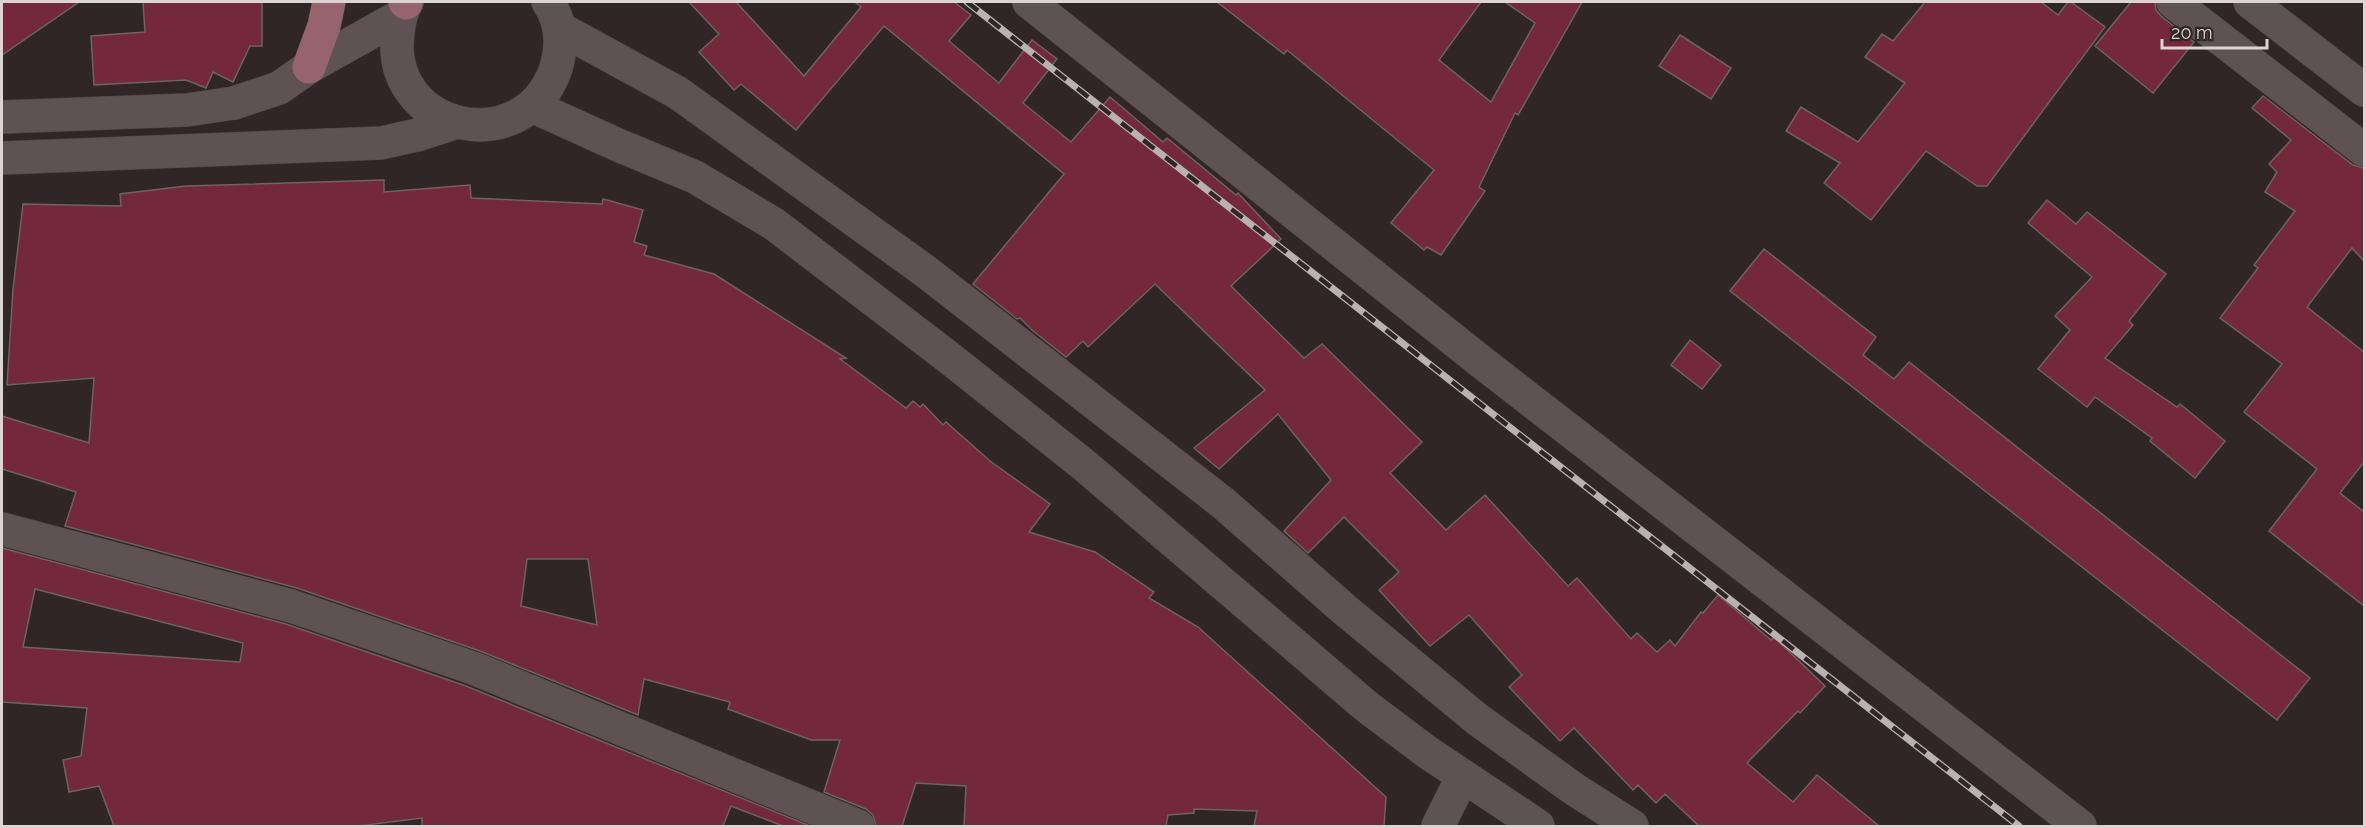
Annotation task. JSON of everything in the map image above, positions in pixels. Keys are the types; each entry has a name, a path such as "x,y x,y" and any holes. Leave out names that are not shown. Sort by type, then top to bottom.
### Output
{"main road":[{"path":"309,67 324,26 329,2"}],"street":[{"path":"1029,2 1484,364 2080,826"},
{"path":"2173,2 2364,150"},
{"path":"2250,2 2364,90"},
{"path":"2,117 187,110 234,103 279,88 405,6"},
{"path":"405,6 395,49 404,81 425,107 454,123"},
{"path":"2,158 381,143 454,123 482,125 508,120 532,106 550,84 560,57 557,10"},
{"path":"557,10 678,93 925,271 1223,502 1345,610 1477,719 1574,789 1632,826"},
{"path":"532,106 695,177 774,224 1084,465 1366,706 1463,776 1538,826"},
{"path":"2,529 291,606 473,668 858,826"},
{"path":"1438,826 1463,776"}],"building":[{"path":"2,2 79,2 2,55"},
{"path":"143,2 262,2 262,46 250,46 233,82 213,72 206,88 186,80 94,85 91,36 145,32"},
{"path":"689,2 736,2 804,76 861,7 855,2 954,2 971,15 949,41 999,83 1032,40 1057,59 1023,103 1071,142 1110,97 1163,142 1167,138 1236,195 1238,193 1281,239 1231,286 1304,358 1322,344 1422,442 1390,473 1446,530 1485,495 1568,586 1577,578 1631,639 1637,633 1657,652 1670,640 1675,646 1701,612 1703,613 1718,595 1771,640 1774,637 1825,686 1747,763 1793,802 1817,775 1879,826 1699,826 1665,794 1656,803 1638,785 1633,790 1574,728 1560,741 1509,687 1522,675 1469,615 1430,646 1379,590 1399,572 1344,517 1308,553 1284,531 1331,480 1278,414 1219,469 1194,448 1265,390 1155,284 1088,347 1083,341 1066,357 1020,318 1017,319 973,284 1064,174 884,26 796,130 741,84 734,90 699,52 719,34"},
{"path":"1217,2 1481,2 1439,60 1491,102 1535,23 1505,2 1582,2 1518,115 1515,113 1479,187 1485,191 1441,255 1427,247 1424,250 1391,223 1434,170 1287,50 1284,54"},
{"path":"1925,2 2041,2 2058,15 2068,2 2071,2 2105,27 1987,186 1977,186 1926,151 1871,220 1824,183 1840,163 1786,131 1801,107 1858,142 1905,83 1865,57 1882,34 1893,41"},
{"path":"2131,2 2155,2 2156,10 2161,16 2194,42 2153,93 2095,46"},
{"path":"1680,35 1731,68 1711,99 1659,66"},
{"path":"2263,96 2353,165 2364,168 2364,261 2352,248 2307,307 2364,352 2364,462 2340,493 2364,512 2364,606 2269,531 2317,469 2244,412 2282,364 2220,318 2258,268 2254,265 2295,211 2265,192 2277,172 2269,164 2291,140 2252,108"},
{"path":"384,180 384,192 470,185 471,198 602,204 603,199 643,210 634,242 647,246 644,255 714,274 846,358 840,359 906,408 913,401 920,407 923,404 943,425 946,422 990,461 1050,504 1029,532 1095,552 1154,592 1149,598 1198,627 1386,797 1384,826 1254,826 1257,811 1194,809 1194,813 1168,815 1166,826 964,826 966,786 916,783 902,826 876,826 873,815 866,809 824,792 840,740 811,740 728,709 730,702 644,679 638,715 480,651 297,588 65,526 76,492 2,469 2,416 89,443 94,378 7,385 13,289 23,204 121,206 120,194 186,186","holes":["527,559 588,559 597,625 521,606"]},
{"path":"2047,200 2076,224 2087,212 2166,274 2129,321 2133,325 2105,358 2177,407 2180,404 2225,441 2195,478 2150,441 2152,438 2095,397 2087,407 2038,369 2070,330 2055,316 2092,277 2028,223"},
{"path":"1764,249 1876,337 1863,355 1894,379 1909,362 2310,678 2277,720 1730,291"},
{"path":"1690,340 1721,365 1702,389 1671,365"},
{"path":"2,548 286,624 466,686 810,826 783,826 731,806 723,826 422,826 422,818 358,826 114,826 99,786 69,792 63,760 81,756 87,708 2,702","holes":["35,589 243,643 240,662 23,647"]}],"railway":[{"path":"967,2 2019,826"}]}
